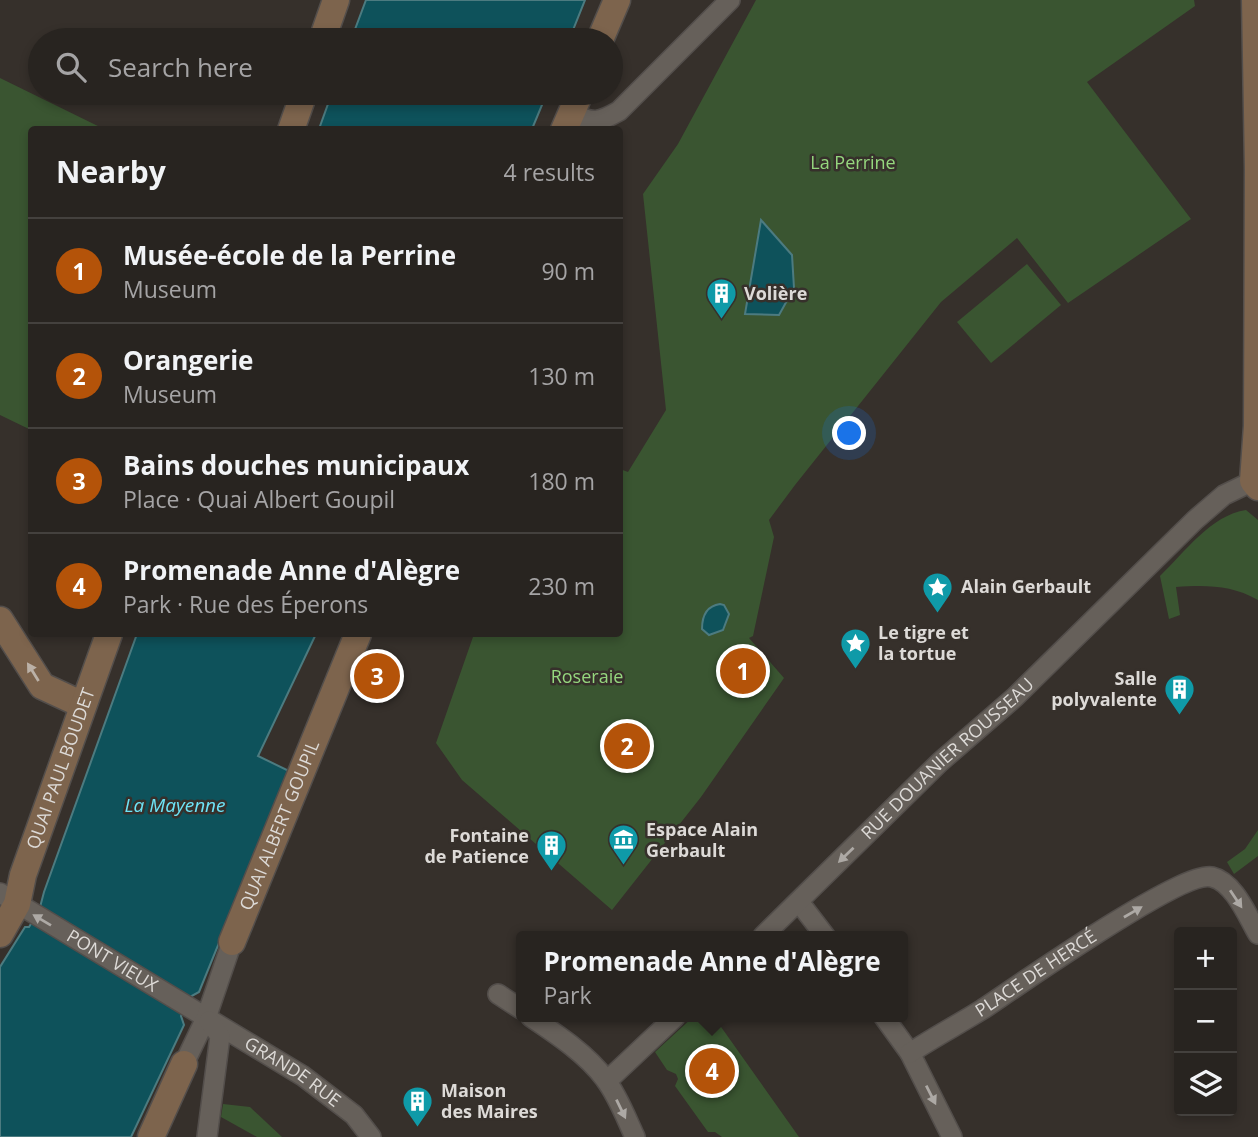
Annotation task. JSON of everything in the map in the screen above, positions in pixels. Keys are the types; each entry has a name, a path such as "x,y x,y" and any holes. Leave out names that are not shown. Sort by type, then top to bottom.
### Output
{"street":[{"path":"326,28 336,0"},
{"path":"605,28 617,0"},
{"path":"572,112 592,121 601,121 619,111 730,0"},
{"path":"1255,0 1258,168 1256,484"},
{"path":"292,126 300,105"},
{"name":"RUE DOUANIER ROUSSEAU","path":"768,931 940,762 984,724 1195,520 1224,495 1256,484"},
{"path":"0,620 42,686 83,705"},
{"name":"QUAI PAUL BOUDET","path":"0,934 9,899 23,875 108,637"},
{"name":"QUAI ALBERT GOUPIL","path":"184,1064 206,1018 232,942 357,637"},
{"name":"PLACE DE HERCÉ","path":"910,1053 983,1009 1059,956 1165,894 1205,877 1214,877 1227,886 1258,934"},
{"name":"PONT VIEUX","path":"9,899 206,1018"},
{"path":"799,902 821,931"},
{"path":"498,994 516,1006"},
{"path":"206,1018 220,1036 207,1137"},
{"name":"GRANDE RUE","path":"206,1018 303,1076 354,1115 371,1137"},
{"path":"538,1022 571,1045 607,1081 635,1137"},
{"path":"607,1081 670,1022"},
{"path":"888,1022 910,1053 952,1137"},
{"path":"151,1137 184,1064"}],"green space":[{"name":"La Perrine","path":"756,0 1194,0 1195,6 1087,82 1191,219 1068,303 1017,238 941,302 769,520 774,537 753,636 749,638 784,678 701,797 612,910 462,780 436,743 473,637 623,637 623,470 628,472 666,410 643,194 678,144"},
{"path":"0,78 28,92 28,105 55,105 98,126 28,126 28,429 0,415"},
{"path":"1027,264 1061,305 991,363 957,322"},
{"path":"1246,510 1258,520 1258,600 1238,591 1218,587 1176,587 1180,615 1169,619 1160,576 1210,527 1233,513"},
{"path":"1258,830 1258,856 1234,874 1227,862 1245,849"},
{"path":"688,1022 718,1022 799,1137 722,1137 715,1132 708,1132 675,1086 678,1079 676,1074 667,1070 655,1052"},
{"path":"223,1104 250,1107 282,1137 257,1137 221,1117"}],"water":[{"path":"366,0 585,0 574,28 356,28"},
{"path":"328,105 542,105 533,126 320,126"},
{"path":"761,220 792,255 794,288 779,315 745,314"},
{"path":"724,605 729,614 723,630 709,635 702,629 704,616 711,607"},
{"name":"La Mayenne","path":"136,637 315,637 258,756 289,771 199,992 188,998 181,1016 184,1025 131,1137 0,1137 0,967 25,927 29,927 39,911"}],"place":[{"name":"Volière","path":"721,321"},
{"name":"Alain Gerbault","path":"938,614"},
{"name":"Le tigre et la tortue","path":"855,670"},
{"name":"Musée-école de la Perrine","path":"743,671"},
{"name":"Bains douches municipaux","path":"377,676"},
{"name":"Salle polyvalente","path":"1180,716"},
{"name":"Orangerie","path":"627,746"},
{"name":"Espace Alain Gerbault","path":"623,867"},
{"name":"Fontaine de Patience","path":"552,873"},
{"name":"Promenade Anne d'Alègre","path":"712,1071"},
{"name":"Maison des Maires","path":"418,1128"}],"park label":[{"name":"Roseraie","path":"587,677"}]}
